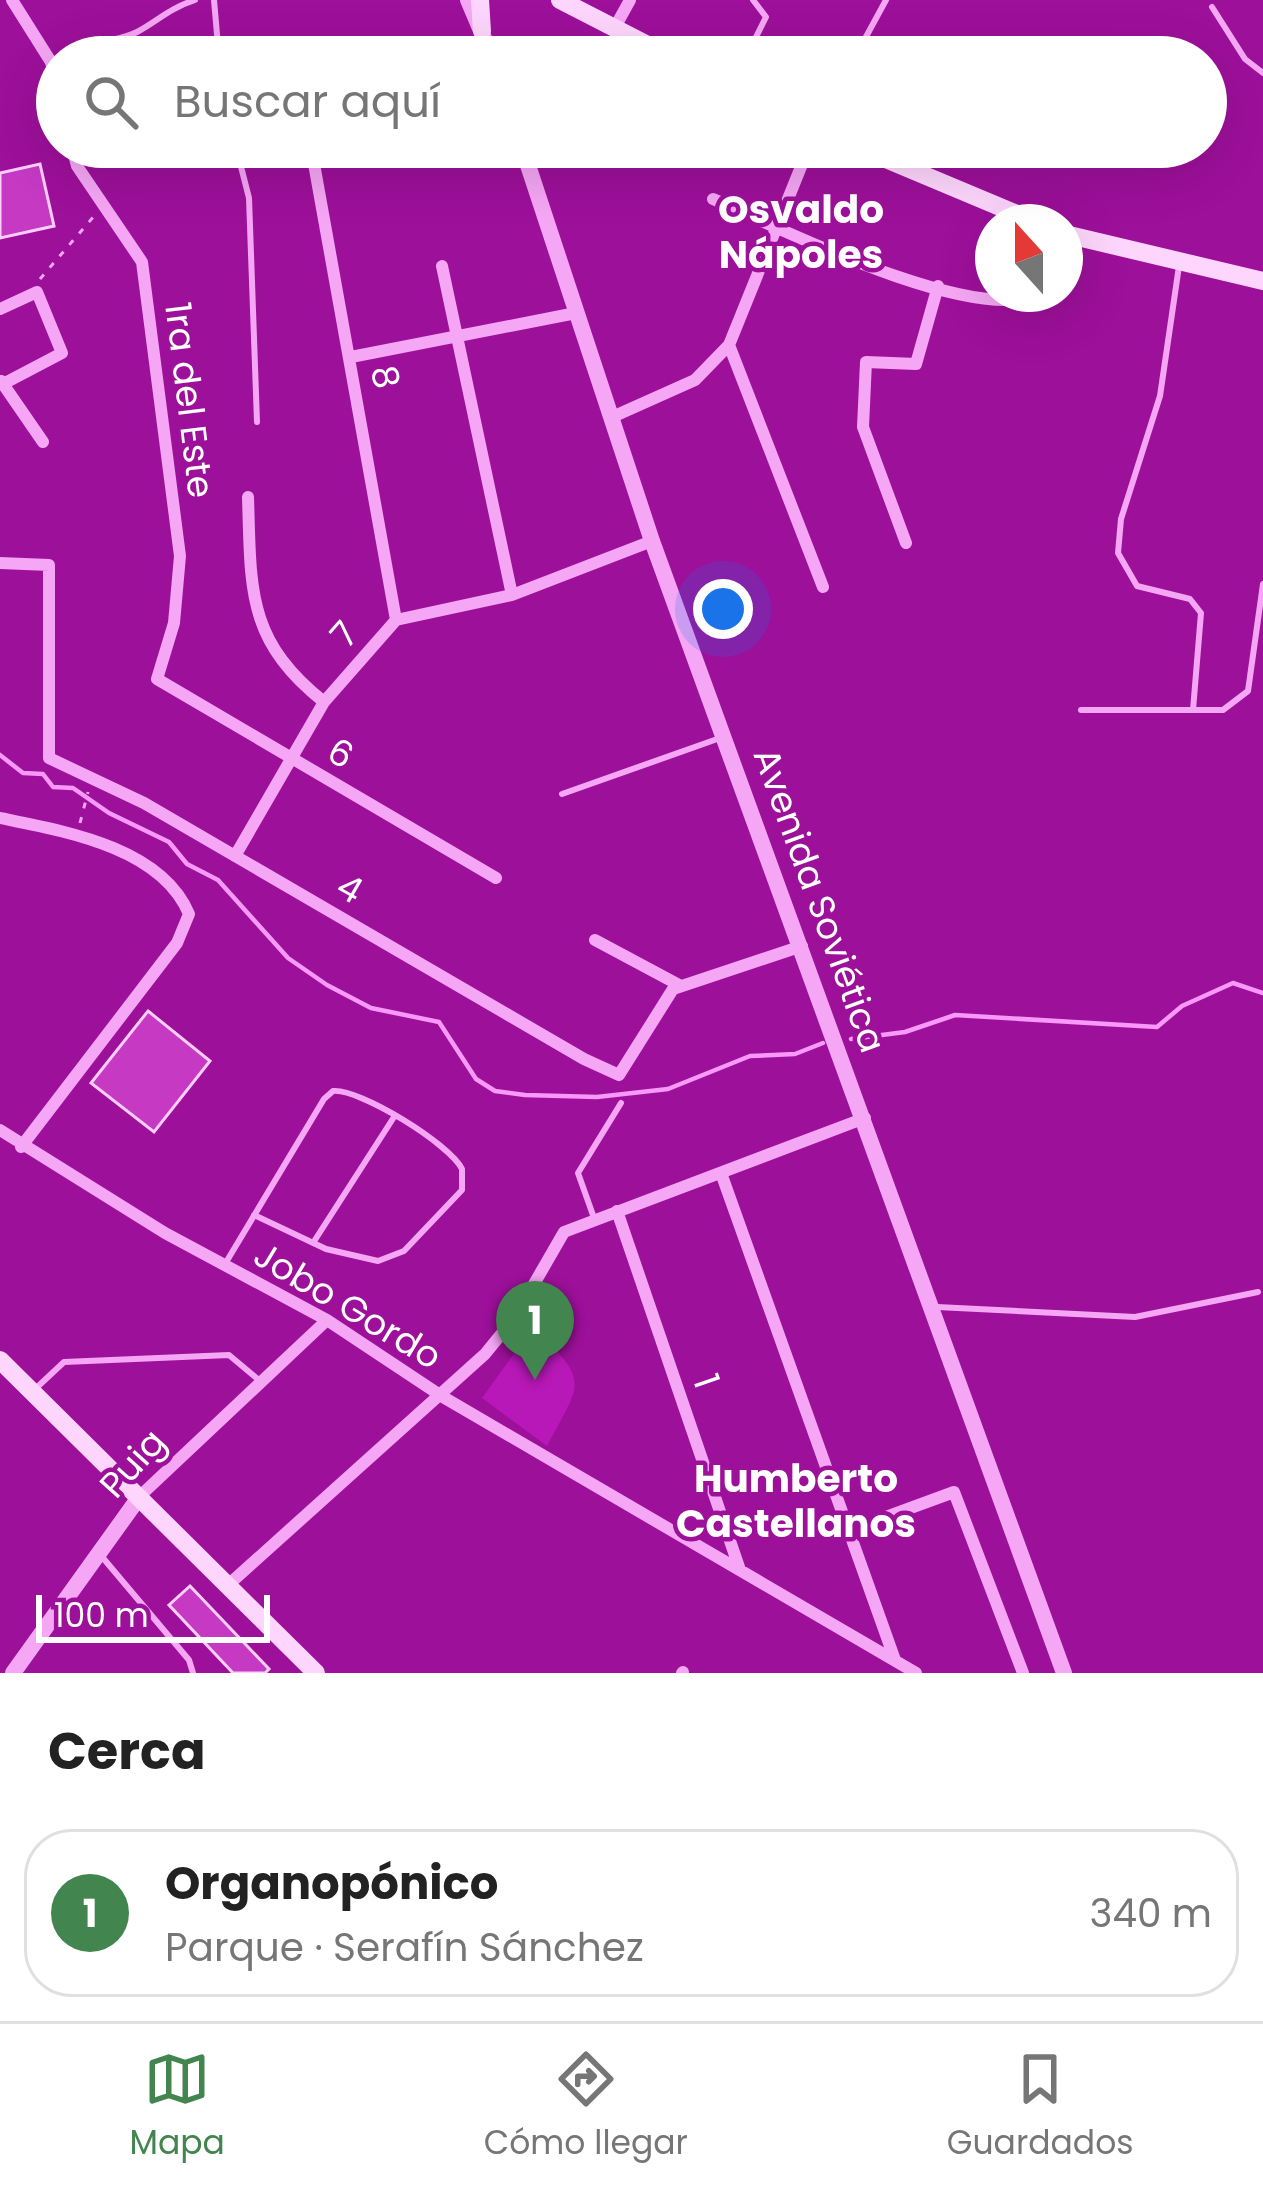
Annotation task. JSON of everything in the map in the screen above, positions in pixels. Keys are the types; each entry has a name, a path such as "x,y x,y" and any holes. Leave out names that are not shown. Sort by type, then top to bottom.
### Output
{"main road":[{"path":"481,0 482,32"},
{"path":"560,0 628,36"},
{"path":"907,168 993,204"},
{"path":"1083,239 1263,280"},
{"path":"0,1360 316,1673"}],"street":[{"path":"12,0 36,38"},
{"path":"468,0 484,36"},
{"path":"614,29 631,0"},
{"name":"1ra del Este","path":"78,168 142,262 180,556 174,623 157,679"},
{"name":"8","path":"314,168 396,620"},
{"name":"Avenida Soviética","path":"529,168 652,541 866,1118 1064,1673"},
{"path":"610,418 695,380 729,345 801,168"},
{"path":"713,199 819,249 975,294"},
{"path":"442,266 512,595"},
{"path":"906,542 863,427 866,362 916,364 938,286"},
{"path":"0,309 37,292 62,353 2,382 43,442"},
{"path":"351,357 576,313"},
{"path":"729,345 823,587"},
{"path":"248,497 251,598 259,623 294,678 324,703"},
{"name":"7","path":"235,856 324,703 396,620 512,595 652,541"},
{"name":"4","path":"0,563 49,565 49,758 235,856 619,1075 674,988 681,986"},
{"name":"6","path":"157,679 496,878"},
{"path":"0,818 75,833 136,861 178,888 189,914 177,944 21,1147"},
{"path":"595,940 681,986 802,946"},
{"path":"227,1586 443,1397 515,1318 563,1232 866,1118"},
{"name":"Jobo Gordo","path":"0,1130 21,1147 326,1320 443,1397 916,1673"},
{"path":"721,1173 895,1660"},
{"name":"1","path":"617,1211 740,1570"},
{"name":"Puig","path":"13,1673 140,1496 326,1320"},
{"path":"848,1531 954,1492 1023,1673"}],"lane":[{"path":"122,36 195,0"},
{"path":"214,0 217,36"},
{"path":"753,0 766,17 756,36"},
{"path":"866,36 886,0"},
{"path":"1212,7 1232,42 1263,73"},
{"path":"241,168 249,198 257,422"},
{"path":"1180,263 1160,396 1121,518 1118,553 1137,586 1190,599 1201,613 1193,710"},
{"path":"1081,710 1223,710 1248,691 1263,586"},
{"path":"562,794 724,736"},
{"path":"224,1265 254,1215 333,1091 355,1093 457,1159 462,1190 418,1239 390,1258 363,1261 254,1215"},
{"path":"594,1218 578,1173 621,1103"},
{"path":"314,1244 394,1117"},
{"path":"934,1307 1136,1317 1258,1292"},
{"path":"32,1392 64,1362 229,1355 260,1382"},
{"path":"100,1556 189,1660 193,1673"}],"path":[{"path":"37,292 42,272 92,223 100,200"}],"shaded area":[{"path":"534,1326 564,1360 575,1382 547,1446 482,1398"}],"building":[{"path":"36,165 41,168 54,226 0,238 0,173"},
{"path":"148,1011 210,1061 154,1132 91,1083"},
{"path":"190,1586 269,1669 265,1673 233,1673 169,1605"}],"waterway":[{"path":"0,755 23,773 43,774 53,787 73,788 109,813 169,842 187,864 218,880 288,958 327,985 371,1008 439,1022 476,1079 495,1091 597,1097 668,1089 750,1056 795,1054 823,1043"},
{"path":"851,1039 905,1032 955,1015 1157,1027 1182,1006 1233,983 1263,993"}],"place":[{"name":"Organopónico","path":"535,1380"}],"district":[{"name":"Osvaldo Nápoles","path":"801,232"},
{"name":"Humberto Castellanos","path":"796,1500"}]}
